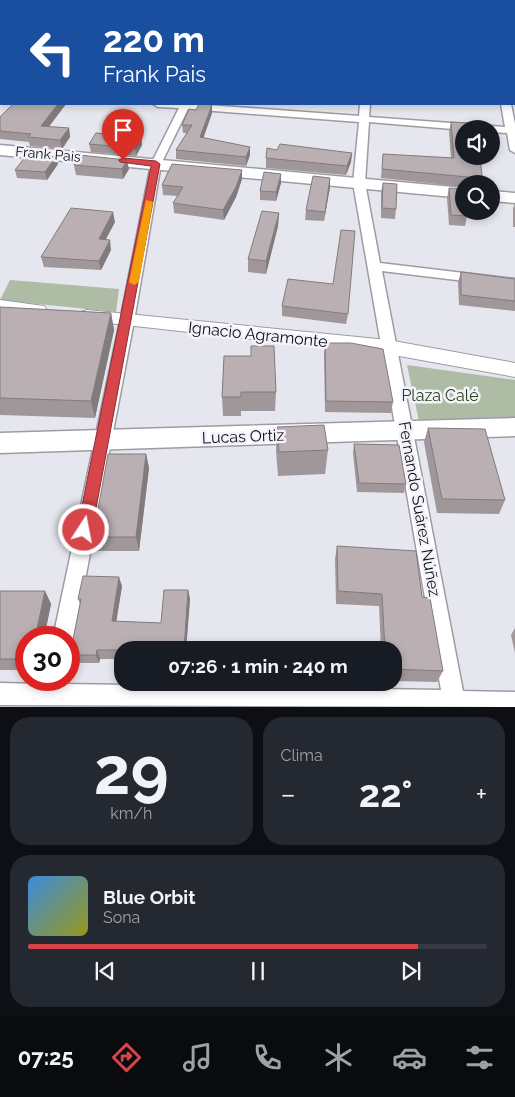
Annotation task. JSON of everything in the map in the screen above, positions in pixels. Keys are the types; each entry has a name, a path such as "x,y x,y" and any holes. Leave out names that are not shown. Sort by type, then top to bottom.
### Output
{"main road":[{"name":"Frank Pais","path":"0,150 455,192"},
{"path":"500,197 515,198"},
{"name":"Lucas Ortiz","path":"0,443 515,427"}],"street":[{"path":"65,626 127,321 156,164 186,105 511,130"},
{"name":"Fernando Suárez Núñez","path":"365,105 359,183 455,703"},
{"path":"506,105 515,150"},
{"path":"373,266 515,282"},
{"name":"Ignacio Agramonte","path":"0,306 127,321 388,347 515,370"},
{"path":"0,694 51,693 515,703"}],"green space":[{"path":"10,280 119,289 116,312 0,300"},
{"name":"Plaza Calé","path":"407,365 515,380 515,419 419,421"}],"building":[{"path":"12,105 57,105 41,126 69,128 60,140 28,137 31,134 0,131 0,117"},
{"path":"198,105 212,105 200,137 250,147 246,157 176,150 192,125 182,125 189,109 196,110"},
{"path":"451,122 455,122 455,165 481,165 482,175 455,176 382,169 383,154 454,158"},
{"path":"96,133 141,137 135,148 89,144"},
{"path":"280,144 352,153 347,166 266,158 267,148 277,150"},
{"path":"29,152 56,157 45,172 15,170"},
{"path":"80,155 127,160 122,169 74,165"},
{"path":"172,164 242,170 236,187 223,210 173,203 183,187 162,185"},
{"path":"264,172 281,174 276,192 260,191"},
{"path":"313,176 330,178 325,212 306,210"},
{"path":"383,183 397,184 396,209 382,208"},
{"path":"449,188 455,188 455,215 451,215"},
{"path":"71,208 113,212 99,239 110,240 99,261 41,257"},
{"path":"262,211 279,213 266,261 248,259"},
{"path":"341,230 355,231 348,314 282,306 288,279 333,284"},
{"path":"461,272 515,279 515,301 461,295"},
{"path":"0,307 111,313 91,401 0,398"},
{"path":"325,343 351,343 383,349 393,402 326,401"},
{"path":"251,346 274,346 276,392 241,392 241,397 222,397 224,356 251,356"},
{"path":"324,425 328,450 279,452 277,427"},
{"path":"428,428 485,429 505,500 442,499"},
{"path":"354,444 399,445 406,484 359,483"},
{"path":"108,454 146,454 136,537 93,537"},
{"path":"337,546 416,551 422,597 430,598 443,671 402,669 402,641 385,641 382,594 338,591"},
{"path":"83,576 119,577 112,621 161,623 164,590 188,590 185,641 114,641 114,650 97,650 96,655 80,655 80,626 76,626 81,599 78,599"},
{"path":"0,591 45,591 38,626 15,626 15,659 0,659"}],"slow traffic":[{"path":"134,282 149,202"}],"route":[{"path":"84,530 127,321 156,164 123,160"}]}
